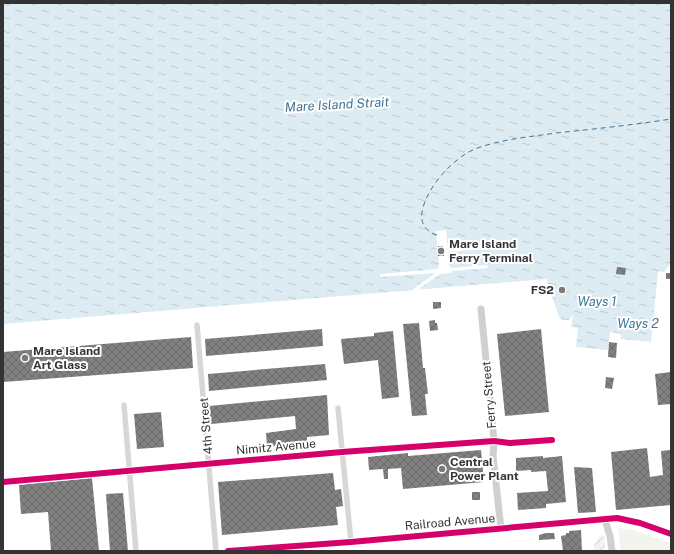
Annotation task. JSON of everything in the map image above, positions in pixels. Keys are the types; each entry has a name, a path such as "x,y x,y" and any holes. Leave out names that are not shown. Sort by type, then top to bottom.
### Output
{"street":[{"name":"Ferry Street","path":"481,309 494,441 493,456 502,529"},
{"name":"4th Street","path":"198,325 216,551"},
{"path":"124,405 136,551"},
{"path":"338,408 351,542"},
{"name":"Nimitz Avenue","path":"3,482 342,452 494,441 510,443 552,440"},
{"name":"Railroad Avenue","path":"228,551 351,542 617,518 634,521 671,534"},
{"path":"605,520 610,536 612,551"}],"shaded area":[{"path":"618,528 633,530 671,543 671,551 621,551"},
{"path":"600,535 605,537 605,551 593,551 595,543"}],"water":[{"path":"3,3 671,3 671,263 664,272 658,271 651,342 621,339 621,334 610,332 608,350 576,347 578,328 571,327 573,314 569,320 562,320 559,317 546,279 3,324"}],"pier":[{"name":"Mare Island Ferry Terminal","path":"446,230 448,249 484,246 484,249 448,252 449,266 451,266 451,268 487,265 488,268 452,271 451,273 440,274 420,288 420,290 413,291 413,289 436,273 380,277 380,274 438,269 436,231"}],"building":[{"name":"Mare Island Ferry Terminal","path":"438,246 443,246 444,256 438,256"},
{"path":"617,267 626,268 625,275 616,274"},
{"path":"666,273 671,273 671,279 666,279"},
{"path":"433,302 441,302 441,308 433,309"},
{"path":"435,320 438,330 430,331 429,321"},
{"path":"419,323 423,368 425,368 428,394 425,394 427,415 412,416 403,324"},
{"path":"322,329 323,346 206,356 205,339"},
{"path":"541,329 549,412 505,416 497,334"},
{"path":"393,331 399,397 382,399 378,360 344,364 341,339 374,336 374,333"},
{"path":"191,337 193,368 3,382 3,352"},
{"path":"609,342 617,343 616,358 608,357"},
{"path":"325,364 327,380 209,391 208,374"},
{"path":"671,372 671,404 658,405 655,374"},
{"path":"606,377 614,378 612,389 605,388"},
{"path":"327,395 329,435 307,437 307,441 297,442 297,445 267,446 266,433 296,429 295,416 211,424 209,406"},
{"path":"161,412 164,447 137,449 134,414"},
{"path":"647,448 650,477 663,475 661,451 671,450 671,505 616,510 611,452"},
{"name":"Central Power Plant","path":"481,450 484,482 403,489 401,468 388,469 388,479 384,479 383,469 369,470 368,457 408,453 408,456"},
{"path":"543,456 543,458 562,456 566,502 546,504 546,508 518,510 517,493 548,491 546,471 516,471 516,458"},
{"path":"574,467 592,468 596,512 578,513"},
{"path":"333,473 335,490 341,489 343,506 336,507 338,525 222,535 218,482"},
{"path":"92,478 99,551 51,551 48,512 21,514 19,485"},
{"path":"472,492 480,492 480,500 472,500"},
{"path":"123,493 128,551 110,551 106,494"},
{"path":"581,530 582,551 563,551 561,536 566,535 569,531"},
{"path":"554,533 555,539 539,540 539,535"}],"ferry route":[{"path":"437,235 430,232 422,220 422,212 429,193 442,175 458,159 475,149 515,139 671,119"}],"cycle path":[{"path":"3,482 342,452 494,441 510,443 552,440"},
{"path":"228,551 351,542 617,518 640,523 671,534"}],"place":[{"name":"Mare Island Ferry Terminal","path":"441,251"},
{"name":"FS2","path":"562,290"},
{"name":"Mare Island Art Glass","path":"25,358"},
{"name":"Central Power Plant","path":"442,469"}],"water label":[{"name":"Mare Island Strait","path":"337,104"},
{"name":"Ways 1","path":"597,301"},
{"name":"Ways 2","path":"638,323"}]}
